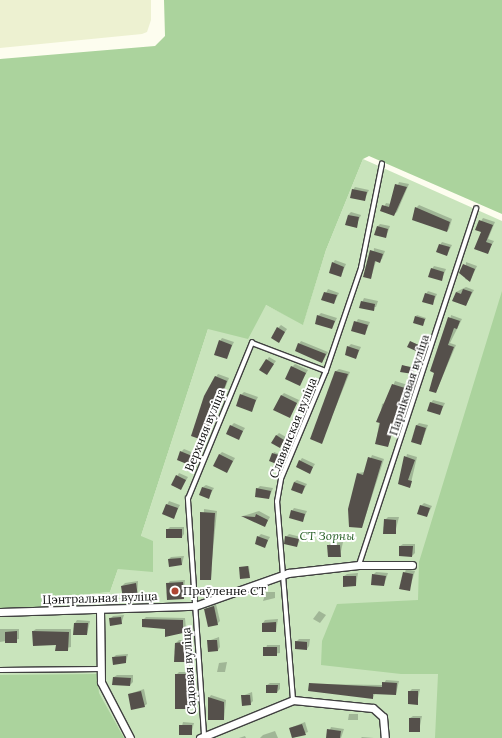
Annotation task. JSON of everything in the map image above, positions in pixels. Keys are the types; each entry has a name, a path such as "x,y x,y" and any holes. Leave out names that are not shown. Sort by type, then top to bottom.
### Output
{"street":[{"name":"Цэнтральная вуліца","path":"0,612 195,606 282,574 359,565 412,565"},
{"path":"100,610 101,669 104,690 130,738"},
{"path":"202,737 293,700 373,708 383,717 385,738"}],"lane":[{"name":"Славянская вуліца","path":"293,700 277,502 281,480 326,371 360,268 382,164"},
{"name":"Парніковая вуліца","path":"359,565 476,209"},
{"name":"Верхняя вуліца","path":"195,606 188,499 252,343 326,371"},
{"name":"Садовая вуліца","path":"195,606 202,737"},
{"path":"0,670 101,669"}],"green space":[{"path":"0,0 151,0 151,20 147,32 142,34 0,48"},
{"path":"164,0 502,0 502,214 369,156 363,159 326,250 303,325 266,305 248,339 208,329 141,536 153,541 153,572 118,569 110,592 69,596 69,608 0,610 0,59 155,46 165,36"},
{"name":"СТ Зорны","path":"363,159 502,221 502,738 0,738 0,610 69,608 69,596 110,592 118,569 141,536 208,329 266,305 303,324 326,250"},
{"path":"502,291 502,738 435,738 438,674 401,674 321,665 322,641 337,604 418,600 419,562"},
{"path":"97,674 99,693 124,738 0,738 0,675"}],"building":[{"path":"395,184 407,187 394,216 380,211 382,205 389,207"},
{"path":"352,189 367,192 365,201 350,198"},
{"path":"415,207 450,222 447,232 412,220"},
{"path":"348,215 359,217 357,228 345,225"},
{"path":"479,220 493,225 486,242 492,244 488,254 474,249 481,232 475,230"},
{"path":"377,226 388,229 386,238 374,235"},
{"path":"439,244 450,247 447,256 436,252"},
{"path":"370,250 383,254 380,263 375,261 371,279 363,277"},
{"path":"332,262 344,267 341,277 329,273"},
{"path":"463,264 475,269 470,282 459,273"},
{"path":"431,268 444,272 442,281 428,277"},
{"path":"463,289 472,292 466,306 452,301 456,292 461,294"},
{"path":"324,292 337,295 334,304 321,300"},
{"path":"425,293 435,296 433,305 422,302"},
{"path":"361,301 375,304 374,311 359,308"},
{"path":"317,315 335,321 332,329 315,324"},
{"path":"415,316 425,319 423,326 413,323"},
{"path":"448,317 460,321 457,329 454,328 448,345 454,347 436,393 429,391 434,373 430,371"},
{"path":"354,321 368,325 365,335 351,331"},
{"path":"277,327 285,332 279,343 271,338"},
{"path":"219,340 232,345 227,359 214,355"},
{"path":"410,341 427,349 425,355 407,347"},
{"path":"298,343 326,354 322,363 295,351"},
{"path":"347,346 359,350 356,359 345,355"},
{"path":"266,359 274,364 267,375 259,370"},
{"path":"402,365 414,368 413,374 400,372"},
{"path":"291,366 306,373 300,386 285,379"},
{"path":"335,371 348,374 322,444 310,439"},
{"path":"215,376 227,381 205,441 191,436 204,396"},
{"path":"392,384 405,388 388,447 375,444 380,423 376,422"},
{"path":"240,394 256,400 252,412 236,406"},
{"path":"281,395 297,403 290,418 273,410"},
{"path":"430,402 443,406 440,415 427,411"},
{"path":"230,425 243,431 239,440 226,434"},
{"path":"416,425 426,428 421,445 411,442"},
{"path":"276,435 284,440 280,448 271,443"},
{"path":"180,451 197,458 194,467 177,460"},
{"path":"272,453 282,456 279,465 269,461"},
{"path":"219,454 233,461 227,473 213,466"},
{"path":"404,456 415,460 408,480 412,481 410,488 398,484"},
{"path":"368,457 382,461 362,528 349,527 348,509 357,473 363,475"},
{"path":"299,460 313,467 310,474 296,467"},
{"path":"176,475 186,480 181,490 171,485"},
{"path":"294,482 305,486 302,494 291,490"},
{"path":"202,487 212,490 209,499 199,495"},
{"path":"256,488 271,491 269,499 255,497"},
{"path":"166,504 178,508 174,519 162,514"},
{"path":"420,505 430,508 427,517 417,514"},
{"path":"291,510 305,514 303,522 289,518"},
{"path":"200,512 215,513 211,580 200,580"},
{"path":"256,514 268,520 265,527 241,516 255,517"},
{"path":"384,519 396,520 396,534 383,534"},
{"path":"166,529 182,529 182,538 166,538"},
{"path":"257,536 268,540 265,548 255,544"},
{"path":"285,536 299,539 297,547 284,544"},
{"path":"327,545 340,545 341,557 328,557"},
{"path":"399,546 413,546 412,557 399,556"},
{"path":"181,558 182,565 169,567 168,559"},
{"path":"248,566 250,578 240,579 239,567"},
{"path":"403,572 413,574 410,591 399,589"},
{"path":"372,574 386,576 384,586 371,585"},
{"path":"343,576 356,576 356,586 343,587"},
{"name":"Праўленне СТ","path":"183,582 184,599 167,600 166,583"},
{"path":"136,583 138,597 123,599 121,586"},
{"path":"214,606 218,625 208,627 204,609"},
{"path":"121,617 122,624 110,626 109,618"},
{"path":"142,619 183,620 183,633 165,637 165,629 142,627"},
{"path":"276,622 276,632 262,632 262,623"},
{"path":"74,623 88,623 87,635 73,635"},
{"path":"17,631 17,643 5,643 5,632"},
{"path":"32,631 69,632 68,651 55,651 56,645 33,646"},
{"path":"207,640 217,640 218,651 208,652"},
{"path":"295,641 307,642 307,650 295,649"},
{"path":"184,642 187,662 174,662 175,643"},
{"path":"263,647 277,647 277,656 263,656"},
{"path":"126,656 126,663 113,665 112,657"},
{"path":"175,674 188,674 192,709 175,709"},
{"path":"113,677 131,678 130,686 112,685"},
{"path":"382,682 397,683 396,695 373,694 373,699 308,691 309,683 382,687"},
{"path":"266,685 278,685 277,693 266,693"},
{"path":"141,691 145,707 131,710 128,694"},
{"path":"408,691 418,691 418,705 408,704"},
{"path":"241,695 250,695 251,705 242,706"},
{"path":"208,697 224,702 224,720 208,720"},
{"path":"409,718 420,718 420,732 409,732"},
{"path":"302,724 306,735 292,738 289,728"},
{"path":"179,725 192,725 192,735 179,735"},
{"path":"327,729 341,731 340,738 326,738"}],"place":[{"name":"Праўленне СТ","path":"175,591"}]}
